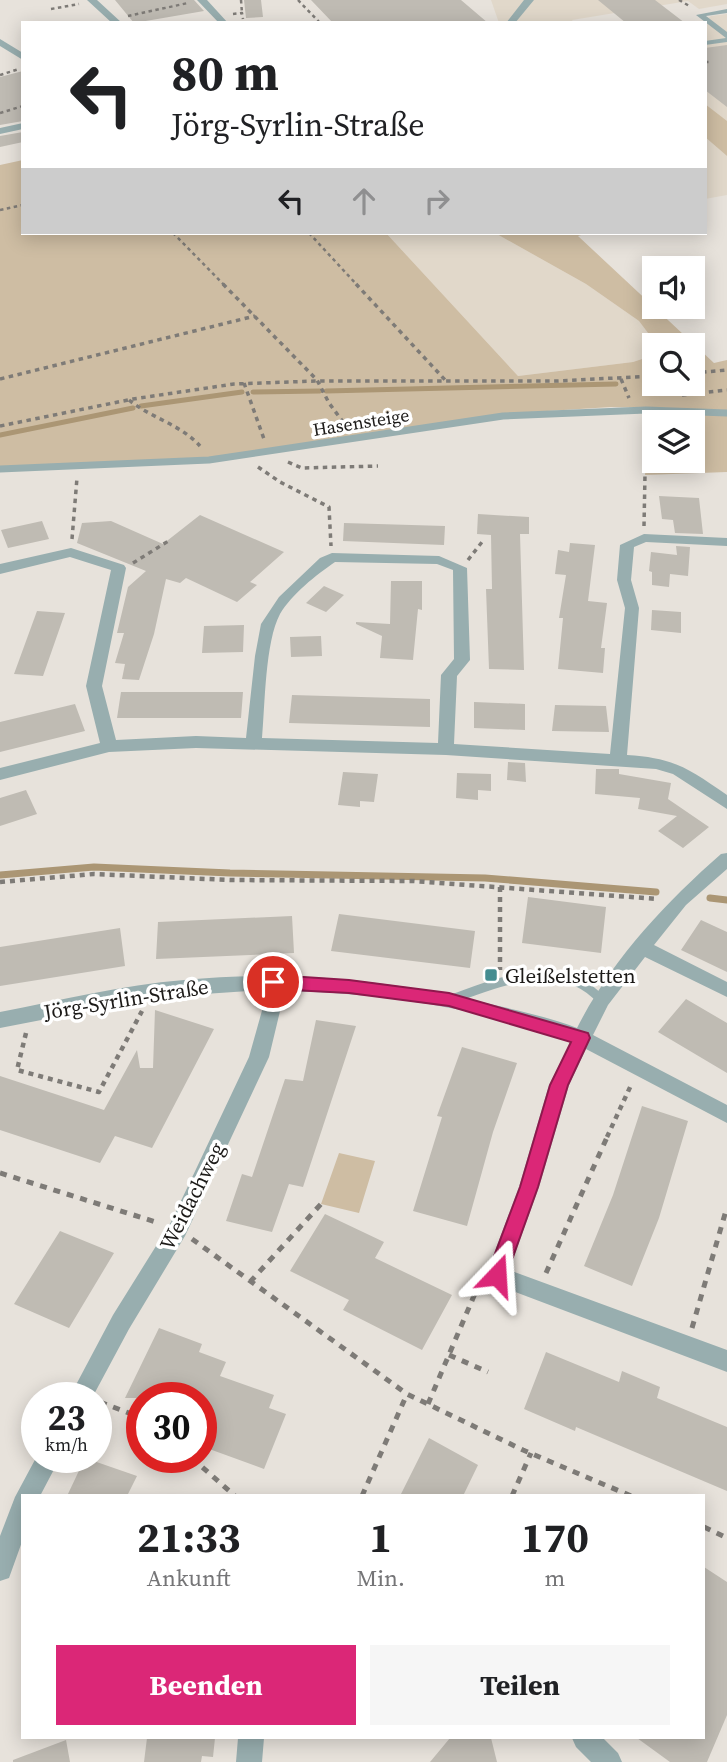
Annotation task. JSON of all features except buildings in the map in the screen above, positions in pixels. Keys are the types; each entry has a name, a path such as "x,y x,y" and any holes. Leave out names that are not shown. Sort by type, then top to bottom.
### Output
{"street":[{"path":"203,0 223,21"},
{"path":"512,21 529,0"},
{"path":"93,1 116,21"},
{"path":"706,21 699,15 727,10"},
{"path":"710,25 727,24"},
{"path":"710,25 727,38"},
{"path":"707,43 727,38"},
{"path":"0,42 21,56"},
{"path":"0,131 21,126"},
{"path":"618,759 632,608 624,580 627,544 644,538 725,542"},
{"path":"0,569 71,552 119,568 94,686 109,746"},
{"path":"253,744 263,651 272,615 321,564 332,557 439,560 460,568 462,660 449,676 446,749"},
{"path":"0,774 109,746 196,742 446,749 657,763 679,770 727,803"},
{"path":"727,859 680,900 601,1000 559,1085 529,1187 497,1275 727,1361"},
{"path":"641,947 727,990"},
{"name":"Jörg-Syrlin-Straße","path":"0,1020 152,992 273,982 349,986 449,1000 582,1038 727,1115"},
{"name":"Weidachweg","path":"89,1382 121,1322 178,1229 259,1057 272,1007 273,982"},
{"path":"28,1494 40,1473"},
{"path":"0,1569 21,1511"},
{"path":"249,1762 251,1739"},
{"path":"586,1739 609,1762"}],"lane":[{"name":"Hasensteige","path":"0,469 209,460 503,416 642,410"},
{"name":"Hasensteige","path":"705,412 727,413"},
{"path":"449,1000 500,983 560,975 584,981 594,988 601,1000"}],"path":[{"path":"116,21 203,0"},
{"path":"241,0 242,13"},
{"path":"298,0 318,21"},
{"path":"51,9 93,1"},
{"path":"0,75 21,69"},
{"path":"0,113 21,107"},
{"path":"0,210 21,205"},
{"path":"175,235 320,383 329,403 355,439"},
{"path":"311,235 447,382"},
{"path":"0,379 256,316"},
{"path":"705,372 727,370"},
{"path":"0,426 129,400 244,383 561,383 642,377"},
{"path":"244,383 258,417 268,453 302,468 378,466"},
{"path":"129,400 139,410 189,432 209,460"},
{"path":"244,456 280,482 329,507 332,557"},
{"path":"71,552 78,467"},
{"path":"644,538 645,473"},
{"path":"118,573 170,540"},
{"path":"0,882 94,874 230,880 413,881 680,900"},
{"path":"500,887 500,983"},
{"path":"25,1039 17,1070 99,1092 152,992"},
{"path":"538,1291 639,1067"},
{"path":"0,1173 178,1229 407,1394 531,1453 626,1494"},
{"path":"250,1282 321,1204"},
{"path":"687,1346 727,1206"},
{"path":"429,1404 485,1270 497,1275"},
{"path":"449,1355 488,1372"},
{"path":"363,1494 407,1394"},
{"path":"513,1494 531,1453"},
{"path":"209,1473 233,1494"},
{"path":"705,1527 727,1538"}],"shaded area":[{"path":"491,0 727,0 727,4 699,9 688,1 573,21 498,21"},
{"path":"727,14 727,122 707,107 707,21 704,21 711,16"},
{"path":"707,106 727,121 727,156 707,139"},
{"path":"707,139 727,156 727,195 707,199"},
{"path":"21,160 21,235 388,235 518,376 642,359 642,396 705,396 705,355 714,363 727,360 727,472 705,473 705,410 611,407 501,414 193,460 0,467 0,165"},
{"path":"388,235 499,235 586,284 639,321 648,333 642,333 642,359 518,376"},
{"path":"499,235 581,235 578,236 642,296 642,319 667,319 682,333 648,333 639,321 586,284"},
{"path":"645,473 700,473 645,475"},
{"path":"339,1153 375,1161 359,1213 321,1204"}],"waterway":[{"path":"326,391 616,384"},
{"path":"253,392 320,391"},
{"path":"141,406 242,392"},
{"path":"0,435 133,408"},
{"path":"0,875 94,867 230,873 485,878 656,892"},
{"path":"710,898 727,900"}],"place":[{"name":"Gleißelstetten","path":"491,975"}],"route":[{"path":"273,982 349,986 449,1000 582,1038 559,1085 529,1187 497,1275"}]}
